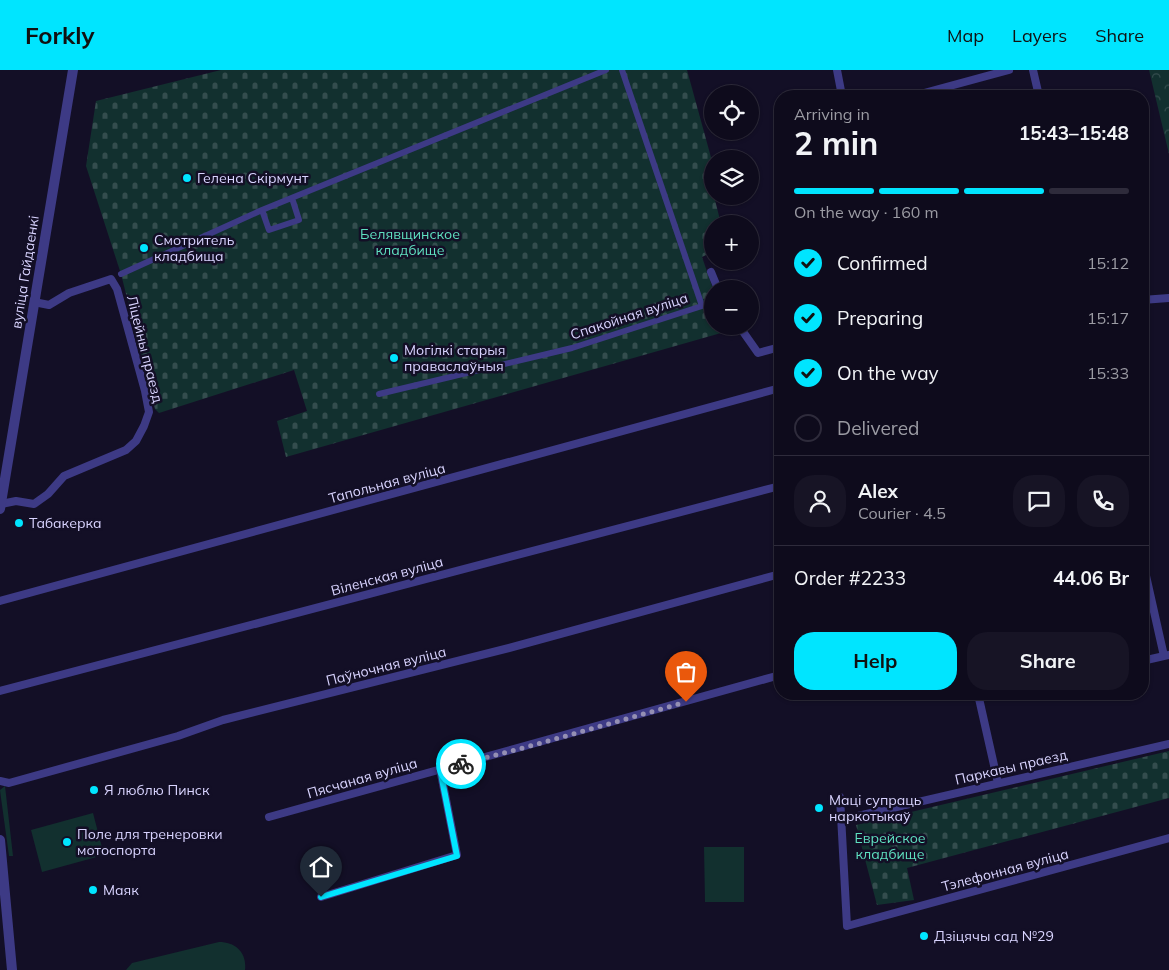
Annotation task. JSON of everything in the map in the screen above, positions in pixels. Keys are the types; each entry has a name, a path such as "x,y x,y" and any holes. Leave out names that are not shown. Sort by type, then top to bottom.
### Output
{"street":[{"name":"вуліца Гайдаенкі","path":"0,509 73,70"},
{"path":"121,274 262,210 606,70"},
{"name":"Спакойная вуліца","path":"379,394 572,348 702,306 622,70"},
{"path":"836,70 841,90"},
{"path":"935,90 1009,70"},
{"path":"1033,70 1038,90"},
{"path":"262,210 269,230 298,220 292,198"},
{"path":"711,272 714,280"},
{"name":"Ліцейны праезд","path":"0,504 16,501 34,504 48,494 64,476 126,450 136,441 149,412 117,289 111,279 69,293 49,305 34,302"},
{"path":"1149,299 1169,298"},
{"path":"745,335 758,353 774,349"},
{"name":"Тапольная вуліца","path":"0,601 774,390"},
{"name":"Віленская вуліца","path":"0,691 774,488"},
{"name":"Паўночная вуліца","path":"0,781 9,783 178,736 223,720 499,650 774,576"},
{"path":"1149,587 1166,656 1149,660"},
{"name":"Пясчаная вуліца","path":"269,818 774,677"},
{"path":"979,700 998,782"},
{"name":"Паркавы праезд","path":"858,816 998,782 1169,744"},
{"path":"321,897 457,856 440,769"},
{"name":"Тэлефонная вуліца","path":"840,797 847,926 1169,838"},
{"path":"0,840 2,889 12,970"}],"green space":[{"name":"Белявщинское кладбище","path":"221,70 687,70 704,132 704,140 706,140 709,150 704,150 704,205 716,205 719,215 704,215 704,256 702,257 704,270 706,270 710,280 704,280 704,335 714,335 286,457 277,421 307,411 294,370 159,413 155,409 121,274 86,166 96,101"},
{"path":"1149,70 1169,70 1169,154"},
{"name":"Еврейское кладбище","path":"1169,751 1169,798 907,868 914,900 877,905 856,825"},
{"path":"5,786 13,856 9,856 0,790"},
{"name":"Поле для тренеровки мотоспорта","path":"93,813 104,855 42,872 31,830"},
{"path":"704,847 744,847 744,902 705,902"},
{"path":"219,942 231,944 239,950 244,958 245,970 126,970 132,963"}],"way so far":[{"path":"461,764 686,702"}],"place":[{"name":"Гелена Скірмунт","path":"187,178"},
{"name":"Смотритель кладбища","path":"144,248"},
{"name":"Могілкі старыя праваслаўныя","path":"394,358"},
{"name":"Табакерка","path":"19,523"},
{"name":"Я люблю Пинск","path":"94,790"},
{"name":"Маці супраць наркотыкаў","path":"819,808"},
{"name":"Поле для тренеровки мотоспорта","path":"67,842"},
{"name":"Маяк","path":"93,890"},
{"name":"Дзіцячы сад №29","path":"924,936"}],"route":[{"path":"321,897 457,856 440,769 461,764"}]}
